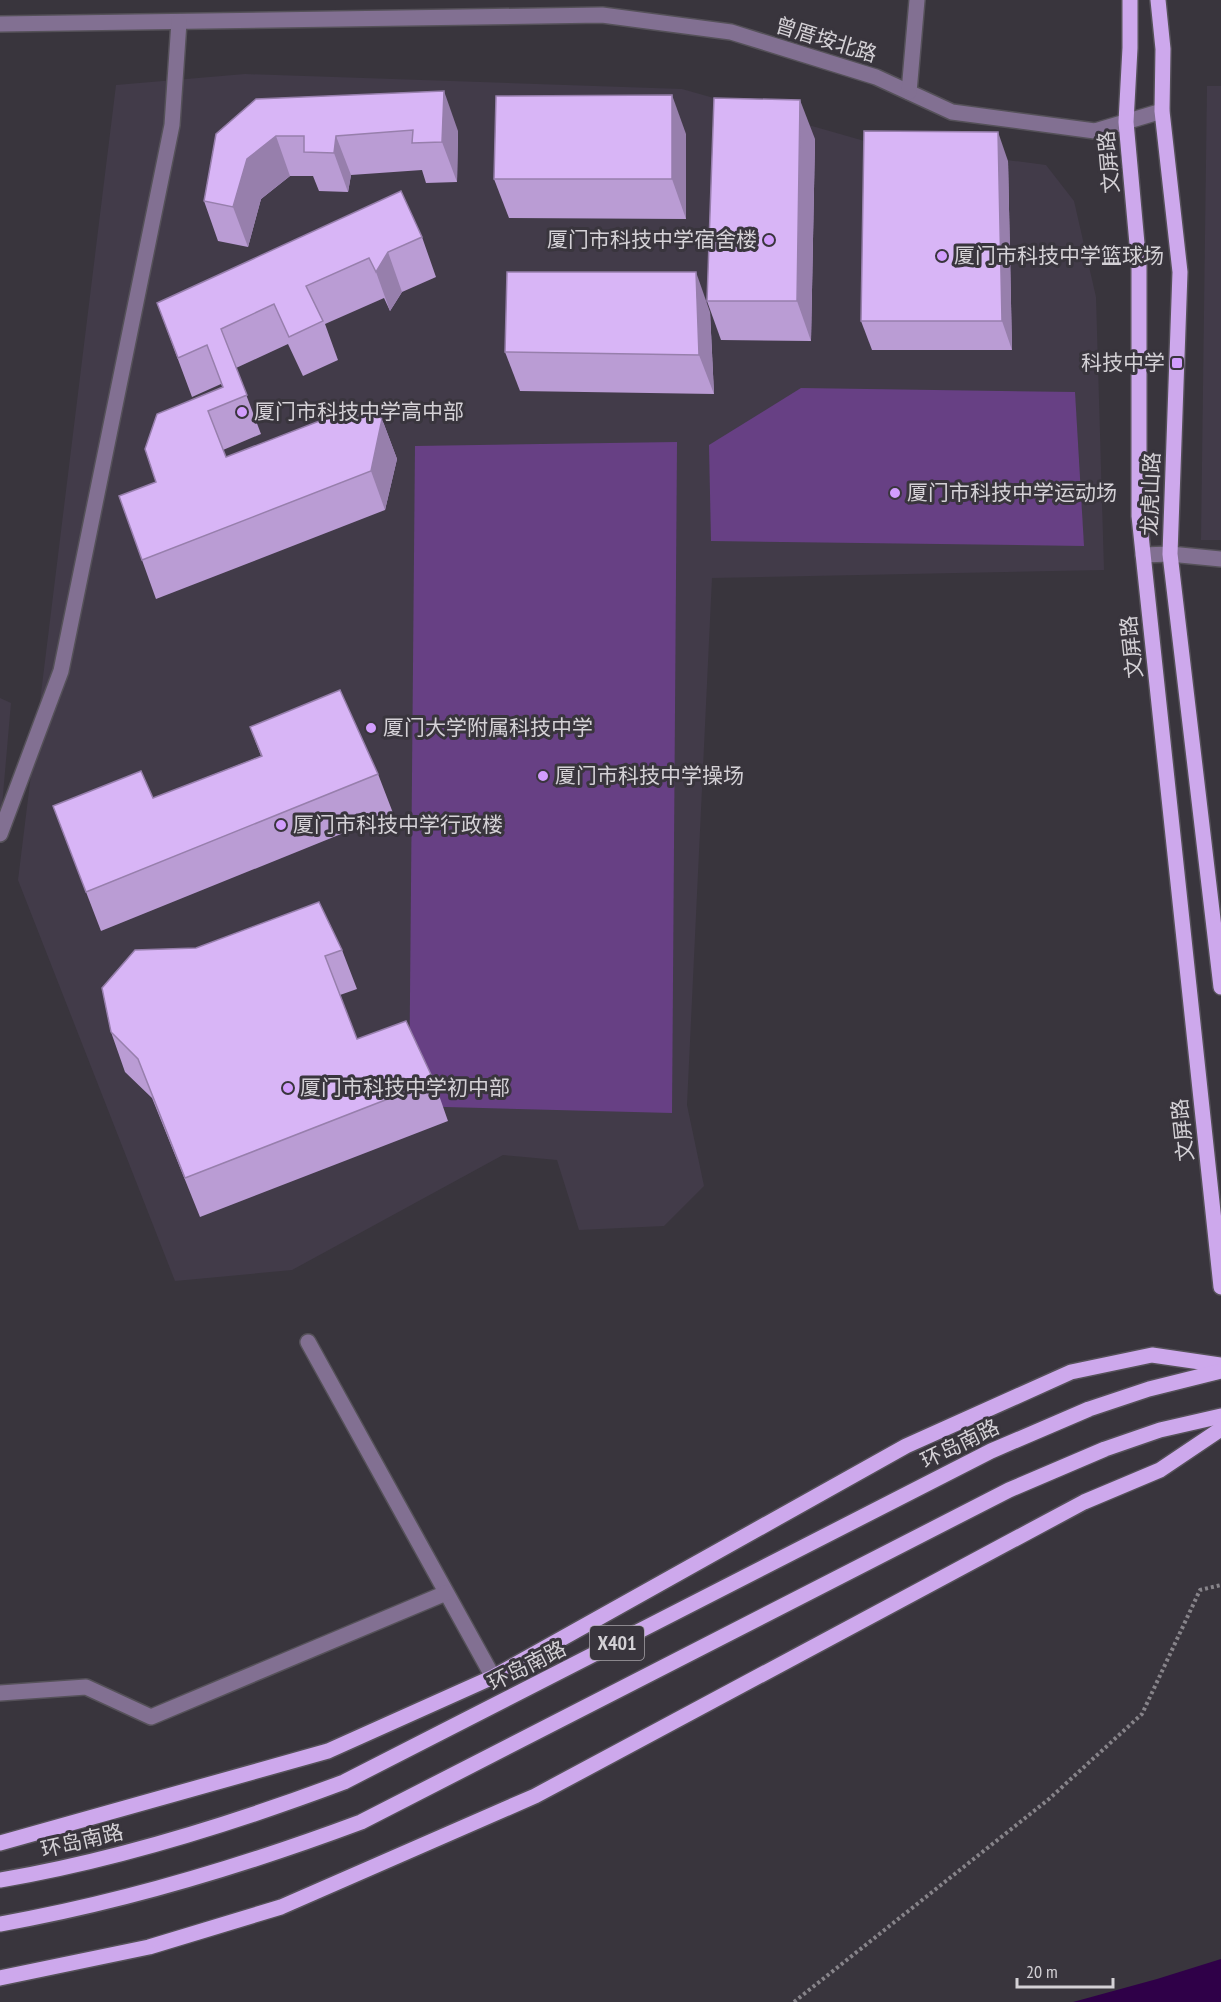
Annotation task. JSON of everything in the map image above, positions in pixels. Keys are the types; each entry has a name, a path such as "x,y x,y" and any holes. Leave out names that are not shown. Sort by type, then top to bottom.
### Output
{"main road":[{"name":"文屏路","path":"1130,0 1126,122 1139,266 1139,516 1221,1287"},
{"name":"龙虎山路","path":"1158,0 1163,49 1162,111 1180,272 1170,554 1221,987"},
{"path":"0,1844 328,1750 493,1677 906,1446 1071,1372 1152,1355 1221,1365"},
{"name":"环岛南路","path":"0,1880 42,1873 159,1845 344,1782 991,1451 1089,1409 1149,1389 1221,1371"},
{"name":"X401","path":"0,1924 50,1915 170,1886 293,1847 361,1822 1009,1490 1105,1449 1160,1430 1221,1416"},
{"path":"0,1978 149,1947 281,1907 535,1796 1073,1508 1160,1470 1221,1429"}],"street":[{"path":"909,92 917,0"},
{"name":"曾厝垵北路","path":"0,24 602,15 731,32 876,77 952,112 1095,131 1162,111"},
{"path":"0,834 61,671 172,125 179,22"},
{"path":"1143,555 1170,554 1221,558"},
{"path":"308,1342 493,1677"},
{"path":"0,1693 86,1687 151,1717 446,1593"}],"path":[{"path":"794,2002 1049,1799 1142,1714 1200,1590 1221,1585"}],"shaded area":[{"name":"厦门大学附属科技中学","path":"245,74 682,89 868,142 1046,165 1074,201 1096,297 1104,570 712,578 687,1105 704,1186 664,1226 579,1230 557,1160 503,1155 292,1270 175,1281 18,880 116,85"},
{"path":"1207,86 1221,86 1221,540 1201,540"},
{"name":"厦门市科技中学运动场","path":"801,388 1075,392 1084,546 711,541 709,445"},
{"name":"厦门市科技中学操场","path":"677,442 672,1113 409,1106 415,446"},
{"path":"0,698 11,703 0,829"},
{"path":"1221,1959 1221,2002 1073,2002 1157,1979"}],"building":[{"path":"444,91 442,142 412,143 413,130 336,136 334,153 304,152 304,136 276,136 247,159 233,207 204,201 216,134 256,99"},
{"path":"672,95 672,179 494,179 496,96"},
{"name":"厦门市科技中学宿舍楼","path":"714,98 800,100 797,301 707,301"},
{"name":"厦门市科技中学篮球场","path":"864,131 998,132 1002,321 861,321"},
{"path":"401,191 422,237 388,252 376,272 369,258 306,286 323,321 289,337 274,304 221,329 247,395 208,411 226,457 366,403 382,419 371,471 142,560 119,496 156,482 145,449 157,414 223,387 207,345 178,358 157,303"},
{"path":"507,272 696,272 699,355 505,352"},
{"path":"340,690 378,774 86,892 53,806 141,771 153,798 262,756 250,727"},
{"name":"厦门市科技中学初中部","path":"319,902 342,950 325,956 357,1039 406,1021 434,1081 185,1178 138,1059 111,1032 102,988 135,950 196,948"}],"place":[{"name":"厦门市科技中学宿舍楼","path":"769,240"},
{"name":"厦门市科技中学篮球场","path":"942,256"},
{"name":"科技中学","path":"1177,363"},
{"name":"厦门市科技中学高中部","path":"242,412"},
{"name":"厦门市科技中学运动场","path":"895,493"},
{"name":"厦门大学附属科技中学","path":"371,728"},
{"name":"厦门市科技中学操场","path":"543,776"},
{"name":"厦门市科技中学行政楼","path":"281,825"},
{"name":"厦门市科技中学初中部","path":"288,1088"}]}
